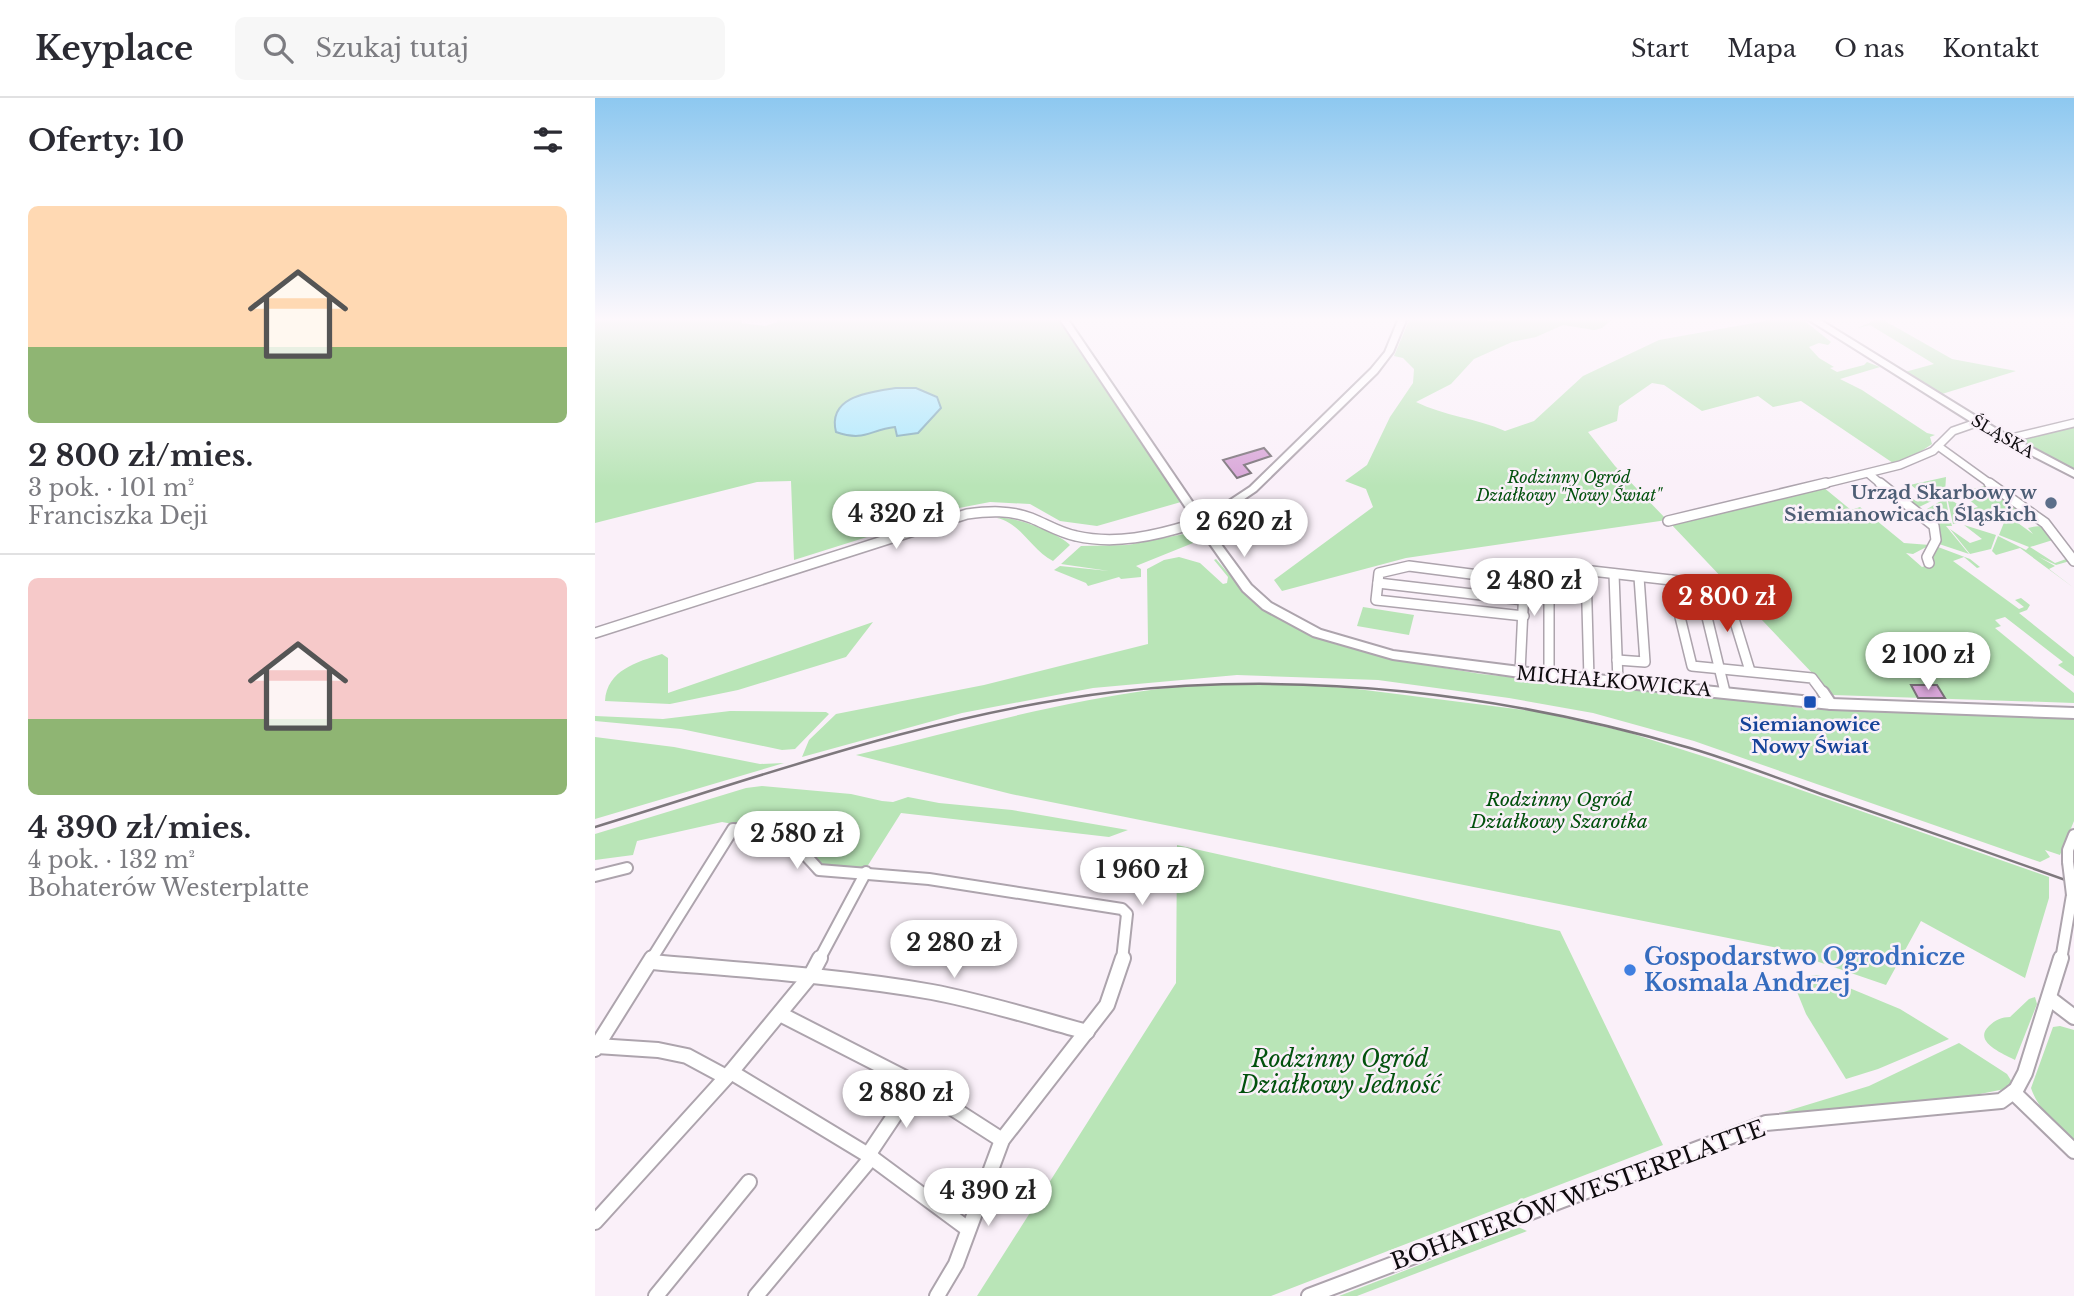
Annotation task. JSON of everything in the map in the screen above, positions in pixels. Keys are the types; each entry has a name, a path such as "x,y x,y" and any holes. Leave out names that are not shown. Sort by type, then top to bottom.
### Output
{"main road":[{"name":"ŚLĄSKA","path":"1900,374 2007,439 2074,474"}],"street":[{"name":"MICHAŁKOWICKA","path":"1101,374 1251,593 1297,624 1335,639 1392,655 1549,676 1831,704 2074,713"},
{"path":"595,634 967,514 993,511 1015,513 1069,534 1103,539 1138,538 1200,522 1253,489 1371,374"},
{"path":"1668,521 1869,474 1919,458 1938,446 1954,431 1979,422"},
{"path":"2007,439 2074,423"},
{"path":"1938,446 2045,523 2074,561"},
{"path":"1869,474 1934,526 1936,540 1927,557 1929,563"},
{"path":"1520,673 1526,565 1724,586 1750,671"},
{"path":"1524,616 1377,600 1380,573 1409,566 1525,581"},
{"path":"1549,566 1549,676"},
{"path":"1586,570 1589,679"},
{"path":"1614,574 1618,682"},
{"path":"1618,660 1644,662 1639,577"},
{"path":"1671,580 1692,666 1812,678 1831,704"},
{"path":"1378,583 1524,600"},
{"path":"1699,584 1725,692"},
{"path":"937,1296 956,1264 1002,1140 1107,1005 1123,958 1127,914 1122,909 929,879 819,870 795,843 775,832 733,829 596,1047 658,1050 687,1056 728,1074 870,1156 968,1229"},
{"path":"2074,835 2068,850 2072,916 2025,1073 2015,1091 2074,1152"},
{"path":"595,876 627,868"},
{"path":"595,1222 728,1074 811,975 866,872"},
{"path":"651,961 811,975 974,1001 1087,1032"},
{"path":"2049,998 2074,1017"},
{"path":"780,1014 915,1085 1002,1140"},
{"path":"756,1296 870,1156 915,1085"},
{"name":"BOHATERÓW WESTERPLATTE","path":"1310,1296 1766,1122 2001,1101 2015,1091"},
{"path":"656,1296 749,1182"}],"green space":[{"path":"595,374 1095,374 1181,502 1097,526 1060,521 1030,504 990,502 959,508 794,560 791,481 757,482 595,523"},
{"name":"Rodzinny Ogród Działkowy \"Nowy Świat\"","path":"1414,374 1460,374 1451,384 1416,402 1505,431 1534,421 1587,374 1857,374 1840,379 1862,390 1927,433 1935,435 1930,437 1932,444 1914,456 1893,463 1801,401 1773,407 1758,396 1702,411 1664,385 1652,383 1619,406 1617,421 1588,432 1615,466 1667,520 1406,558 1282,591 1274,580 1373,507 1366,489 1345,481 1367,465 1390,417 1413,383"},
{"path":"1908,374 2007,374 1942,394"},
{"path":"2074,426 2074,470 2019,441 2021,439"},
{"path":"1946,477 1945,493 1921,487 1944,495 1917,508 1894,490 1899,489 1916,501 1927,498 1911,485 1905,486"},
{"path":"1988,485 2020,508 1953,524 1947,497 1966,510 1978,507 1961,493 1954,494"},
{"path":"1823,487 1851,510 1860,507 1904,543 1930,545 1913,554 1906,553 1922,567 1934,563 1930,554 1938,547 1970,559 1980,567 1977,568 1964,557 1953,561 2019,609 2024,607 2015,600 2021,598 2030,605 2027,610 2019,613 2074,657 2074,676 2058,665 2063,662 2005,617 1995,620 2001,626 1995,628 2074,693 2074,703 1833,695 1670,523"},
{"path":"1946,498 1949,517 1940,516 1950,519 1952,526 1946,526 1969,554 1939,544 1934,523 1941,520 1927,509"},
{"path":"2007,515 2033,534 2028,528 2037,526 2050,532 2056,539 2030,547 2055,563 2069,558 2070,561 2056,565 2039,557 2055,566 2049,569 2074,588 2020,548 1996,555 1992,551 1998,536 2026,550 2029,547 1999,535"},
{"path":"997,518 1036,526 1070,545 1053,561 1013,525"},
{"path":"1964,525 1996,535 1991,549 1970,554 1950,529 1970,543 1982,539"},
{"path":"1184,534 1195,536 1193,543 1136,566 1141,569 1141,577 1119,577 1088,586 1054,570 1060,566 1109,571 1061,564 1081,546 1128,545"},
{"path":"1179,557 1200,563 1223,584 1227,583 1228,577 1214,560 1216,559 1245,593 1288,623 1335,644 1409,662 1481,674 1802,708 2074,719 2074,821 2060,855 2045,850 2050,857 2040,862 1694,741 1593,713 1378,680 1237,675 1093,688 962,713 802,757 809,740 836,714 984,685 1148,644 1147,569 1164,560"},
{"path":"1363,607 1414,615 1409,635 1357,626"},
{"path":"873,622 846,657 738,690 670,704 605,701 607,690 617,675 634,664 662,654 668,658 668,693"},
{"name":"Rodzinny Ogród Działkowy Szarotka","path":"1281,684 1349,688 1539,712 1627,732 1718,761 2049,877 2049,898 2025,978 1921,921 1886,985 1778,948 1011,794 856,755 1082,701 1189,686"},
{"path":"730,711 829,714 795,749 782,750 681,729 595,721 595,716 663,719"},
{"path":"595,737 674,747 760,764 784,763 595,819"},
{"path":"762,786 851,794 893,802 908,797 939,803 1012,810 1128,830 1109,837 901,813 865,870 823,864 795,837 787,834 722,822 637,841 633,855 595,860 595,834 746,788"},
{"name":"Rodzinny Ogród Działkowy Jedność","path":"1177,845 1560,931 1663,1145 1271,1296 977,1296 1176,983"},
{"path":"1818,975 1900,1009 1949,1039 1878,1069 1846,1079 1806,1014 1793,982 1796,978"},
{"path":"2035,997 2037,1004 2015,1060 1991,1047 1984,1037 1989,1026 2001,1018 2010,1017 2029,999"},
{"path":"2053,1027 2074,1030 2074,1141 2043,1110 2031,1088"},
{"path":"1959,1043 2007,1074 2012,1082 2005,1089 1970,1096 1764,1118 1869,1086"},
{"path":"1518,1227 1527,1231 1357,1296 1339,1296"}],"water":[{"path":"896,388 916,388 937,397 941,408 918,433 897,436 895,427 861,436 836,432 835,420 844,403 863,394"}],"building":[{"path":"1264,448 1271,456 1244,465 1251,473 1237,478 1223,460"},
{"path":"1911,685 1937,685 1945,698 1918,698"}],"railway":[{"path":"595,827 916,730 1048,702 1114,692 1187,686 1332,686 1477,701 1620,729 1723,758 2074,883"}],"place":[{"name":"Urząd Skarbowy w Siemianowicach Śląskich","path":"2051,503"},
{"name":"Siemianowice Nowy Świat","path":"1810,702"},
{"name":"Gospodarstwo Ogrodnicze Kosmala Andrzej","path":"1630,970"}]}
